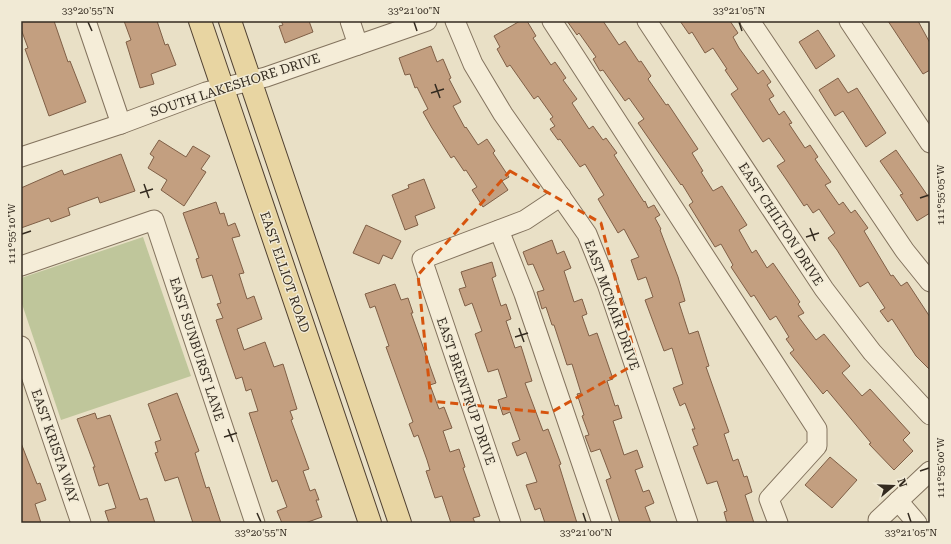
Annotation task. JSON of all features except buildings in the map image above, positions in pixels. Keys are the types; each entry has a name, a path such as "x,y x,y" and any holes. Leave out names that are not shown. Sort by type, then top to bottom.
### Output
{"main road":[{"name":"EAST ELLIOT ROAD","path":"200,21 370,523"},
{"path":"230,21 400,523"}],"street":[{"path":"86,21 121,124"},
{"path":"350,21 358,45"},
{"name":"SOUTH LAKESHORE DRIVE","path":"21,157 121,124 206,92 250,80 427,21"},
{"name":"EAST MCNAIR DRIVE","path":"455,21 473,64 492,96 587,234 607,284 688,523"},
{"path":"552,21 817,428 817,446 769,499 778,523"},
{"name":"EAST CHILTON DRIVE","path":"647,21 824,289 872,352 930,415"},
{"path":"750,21 905,251 930,282"},
{"path":"849,21 930,143"},
{"path":"561,196 525,220 499,230 524,294 602,523"},
{"name":"EAST SUNBURST LANE","path":"21,266 154,220 255,523"},
{"name":"EAST BRENTRUP DRIVE","path":"499,230 422,259 511,523"},
{"name":"EAST KRISTA WAY","path":"21,346 81,523"},
{"path":"878,520 930,471"},
{"path":"898,501 917,523"}],"highlighted area":[{"path":"510,171 601,223 637,363 550,413 431,401 418,275"}],"green space":[{"path":"143,237 191,376 61,420 21,301 21,278"}]}
